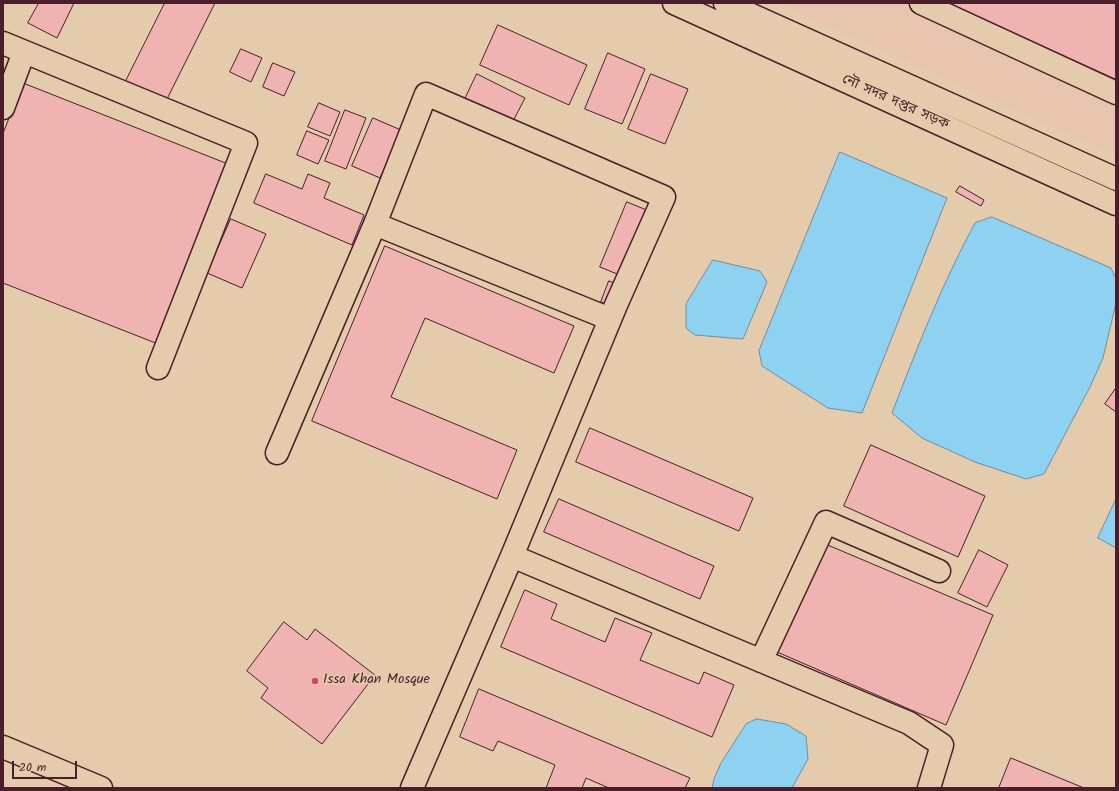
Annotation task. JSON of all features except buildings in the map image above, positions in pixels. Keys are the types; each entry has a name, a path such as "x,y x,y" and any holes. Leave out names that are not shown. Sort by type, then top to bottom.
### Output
{"main road":[{"name":"নৌ সদর দপ্তর সড়ক","path":"674,3 1116,204"},
{"name":"নৌ সদর দপ্তর সড়ক","path":"725,3 1116,179"},
{"path":"922,3 1116,93"},
{"path":"3,44 246,143 158,368"},
{"path":"3,108 24,52"},
{"path":"277,453 375,224 426,94 664,197 610,319 512,556 412,788"},
{"path":"375,224 610,319"},
{"path":"761,661 826,522 939,571"},
{"path":"512,556 909,723 942,745 929,788"},
{"path":"3,747 101,788"}],"shaded area":[{"path":"778,3 1116,3 1116,155"}],"water":[{"path":"840,152 947,198 862,413 828,408 762,366 759,351"},
{"path":"992,217 1111,268 1116,279 1116,303 1103,358 1090,387 1044,474 1026,479 975,462 922,438 892,413 930,316 963,246 975,223"},
{"path":"713,260 760,271 767,282 743,339 695,335 686,328 686,304"},
{"path":"1116,499 1116,548 1098,538"},
{"path":"757,719 786,724 806,736 808,759 792,788 712,788 721,763 746,724"}],"place":[{"name":"Issa Khan Mosque","path":"315,681"}]}
